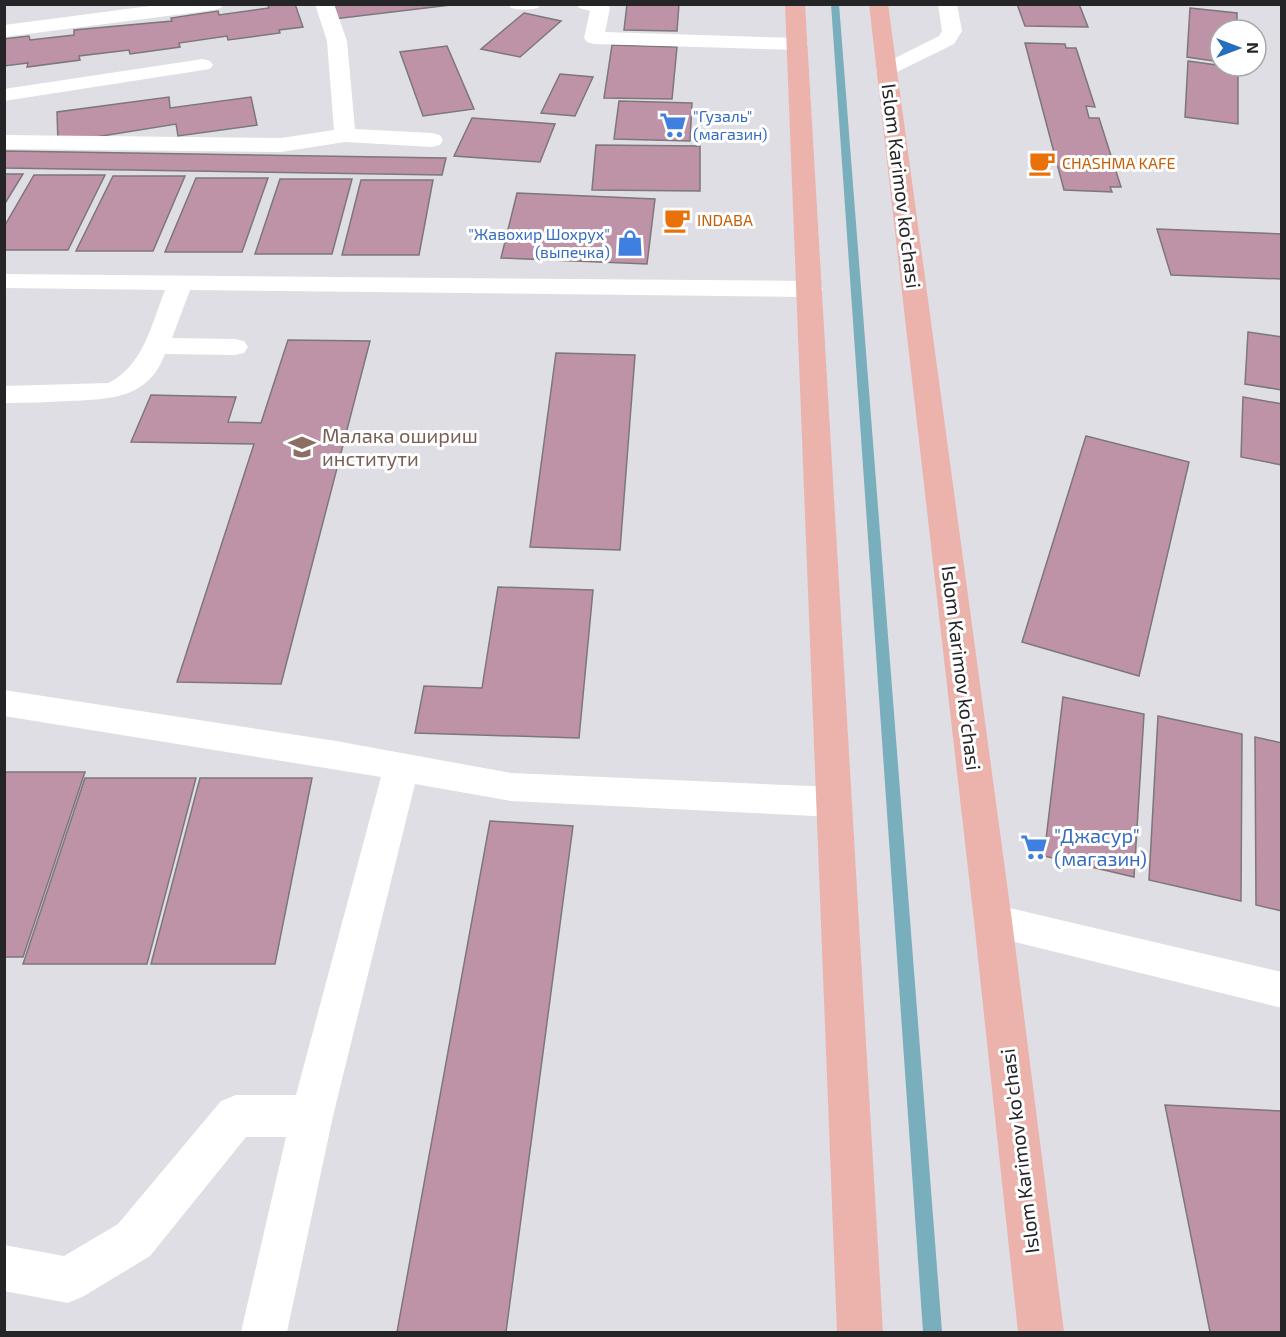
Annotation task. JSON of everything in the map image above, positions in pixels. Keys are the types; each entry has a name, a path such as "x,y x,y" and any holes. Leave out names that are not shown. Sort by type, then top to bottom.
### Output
{"main road":[{"path":"795,4 860,1332"},
{"name":"Islom Karimov ko'chasi","path":"878,4 993,921 1041,1332"}],"street":[{"path":"4,31 214,4"},
{"path":"324,4 337,40 345,135"},
{"path":"518,4 531,4"},
{"path":"586,4 600,8 594,38 798,44"},
{"path":"886,70 947,40 952,31 947,4"},
{"path":"4,95 203,65"},
{"path":"4,142 281,145 345,135 432,140"},
{"path":"4,281 810,289"},
{"path":"4,395 112,391 130,383 148,362 181,282"},
{"path":"155,346 235,347"},
{"path":"4,703 402,766 511,787 834,802"},
{"path":"264,1332 312,1116 402,766"},
{"path":"993,921 1281,990"},
{"path":"4,1268 68,1280 134,1240 236,1116 312,1116"}],"building":[{"path":"295,4 303,27 279,30 280,33 228,40 227,36 179,43 180,47 130,54 129,50 79,56 80,60 27,67 28,63 4,66 4,39 29,36 30,40 74,35 74,30 172,21 171,18 218,11 219,15 269,8 268,5"},
{"path":"330,4 459,4 334,19"},
{"path":"627,4 679,4 677,31 624,30"},
{"path":"1017,4 1079,4 1088,27 1025,26"},
{"path":"1190,8 1237,13 1237,18 1208,18 1208,60 1187,57"},
{"path":"524,13 561,21 520,57 481,49"},
{"path":"1025,43 1065,44 1066,48 1076,48 1095,107 1086,106 1089,118 1099,118 1121,187 1110,187 1112,192 1064,190"},
{"path":"612,45 677,47 672,99 604,98"},
{"path":"447,46 474,109 423,116 400,52"},
{"path":"1188,61 1208,64 1208,78 1238,78 1238,124 1185,117"},
{"path":"560,74 593,77 575,116 541,113"},
{"path":"169,97 170,108 251,97 257,125 178,136 176,124 58,143 57,112"},
{"path":"619,101 692,103 690,141 614,139"},
{"path":"472,118 555,124 540,162 454,156"},
{"path":"596,145 700,146 700,191 592,190"},
{"path":"4,151 446,158 442,175 4,168"},
{"path":"4,174 23,174 4,205"},
{"path":"34,175 105,175 68,250 4,250 4,227"},
{"path":"113,176 185,176 153,251 76,251"},
{"path":"196,178 268,178 242,252 165,252"},
{"path":"280,179 352,179 332,254 255,254"},
{"path":"361,180 433,180 419,255 342,255"},
{"path":"517,193 655,199 647,264 501,258"},
{"path":"1157,229 1282,234 1282,279 1171,275"},
{"path":"1248,332 1282,337 1282,390 1245,384"},
{"path":"288,340 370,341 281,684 177,682 254,444 131,442 151,395 236,397 228,422 261,423"},
{"path":"556,353 635,355 620,550 530,547"},
{"path":"1243,397 1282,404 1282,465 1241,457"},
{"path":"1086,436 1189,462 1139,676 1022,642"},
{"path":"498,587 593,590 579,738 415,733 424,686 482,688"},
{"path":"1063,697 1144,714 1134,877 1044,856"},
{"path":"1158,716 1242,734 1241,901 1149,880"},
{"path":"1255,737 1282,743 1282,911 1256,905"},
{"path":"4,772 85,772 23,957 4,957"},
{"path":"85,778 196,778 147,964 23,964"},
{"path":"200,778 312,778 275,964 151,964"},
{"path":"490,821 573,826 506,1332 397,1332"},
{"path":"1165,1105 1282,1111 1282,1332 1210,1332"}],"waterway":[{"path":"835,4 933,1332"}],"place":[{"name":"\"Гузаль\" (магазин)","path":"673,125"},
{"name":"CHASHMA KAFE","path":"1042,163"},
{"name":"INDABA","path":"677,220"},
{"name":"\"Жавохир Шохрух\" (выпечка)","path":"630,243"},
{"name":"Малака ошириш институти","path":"302,447"},
{"name":"\"Джасур\" (магазин)","path":"1034,847"}]}
